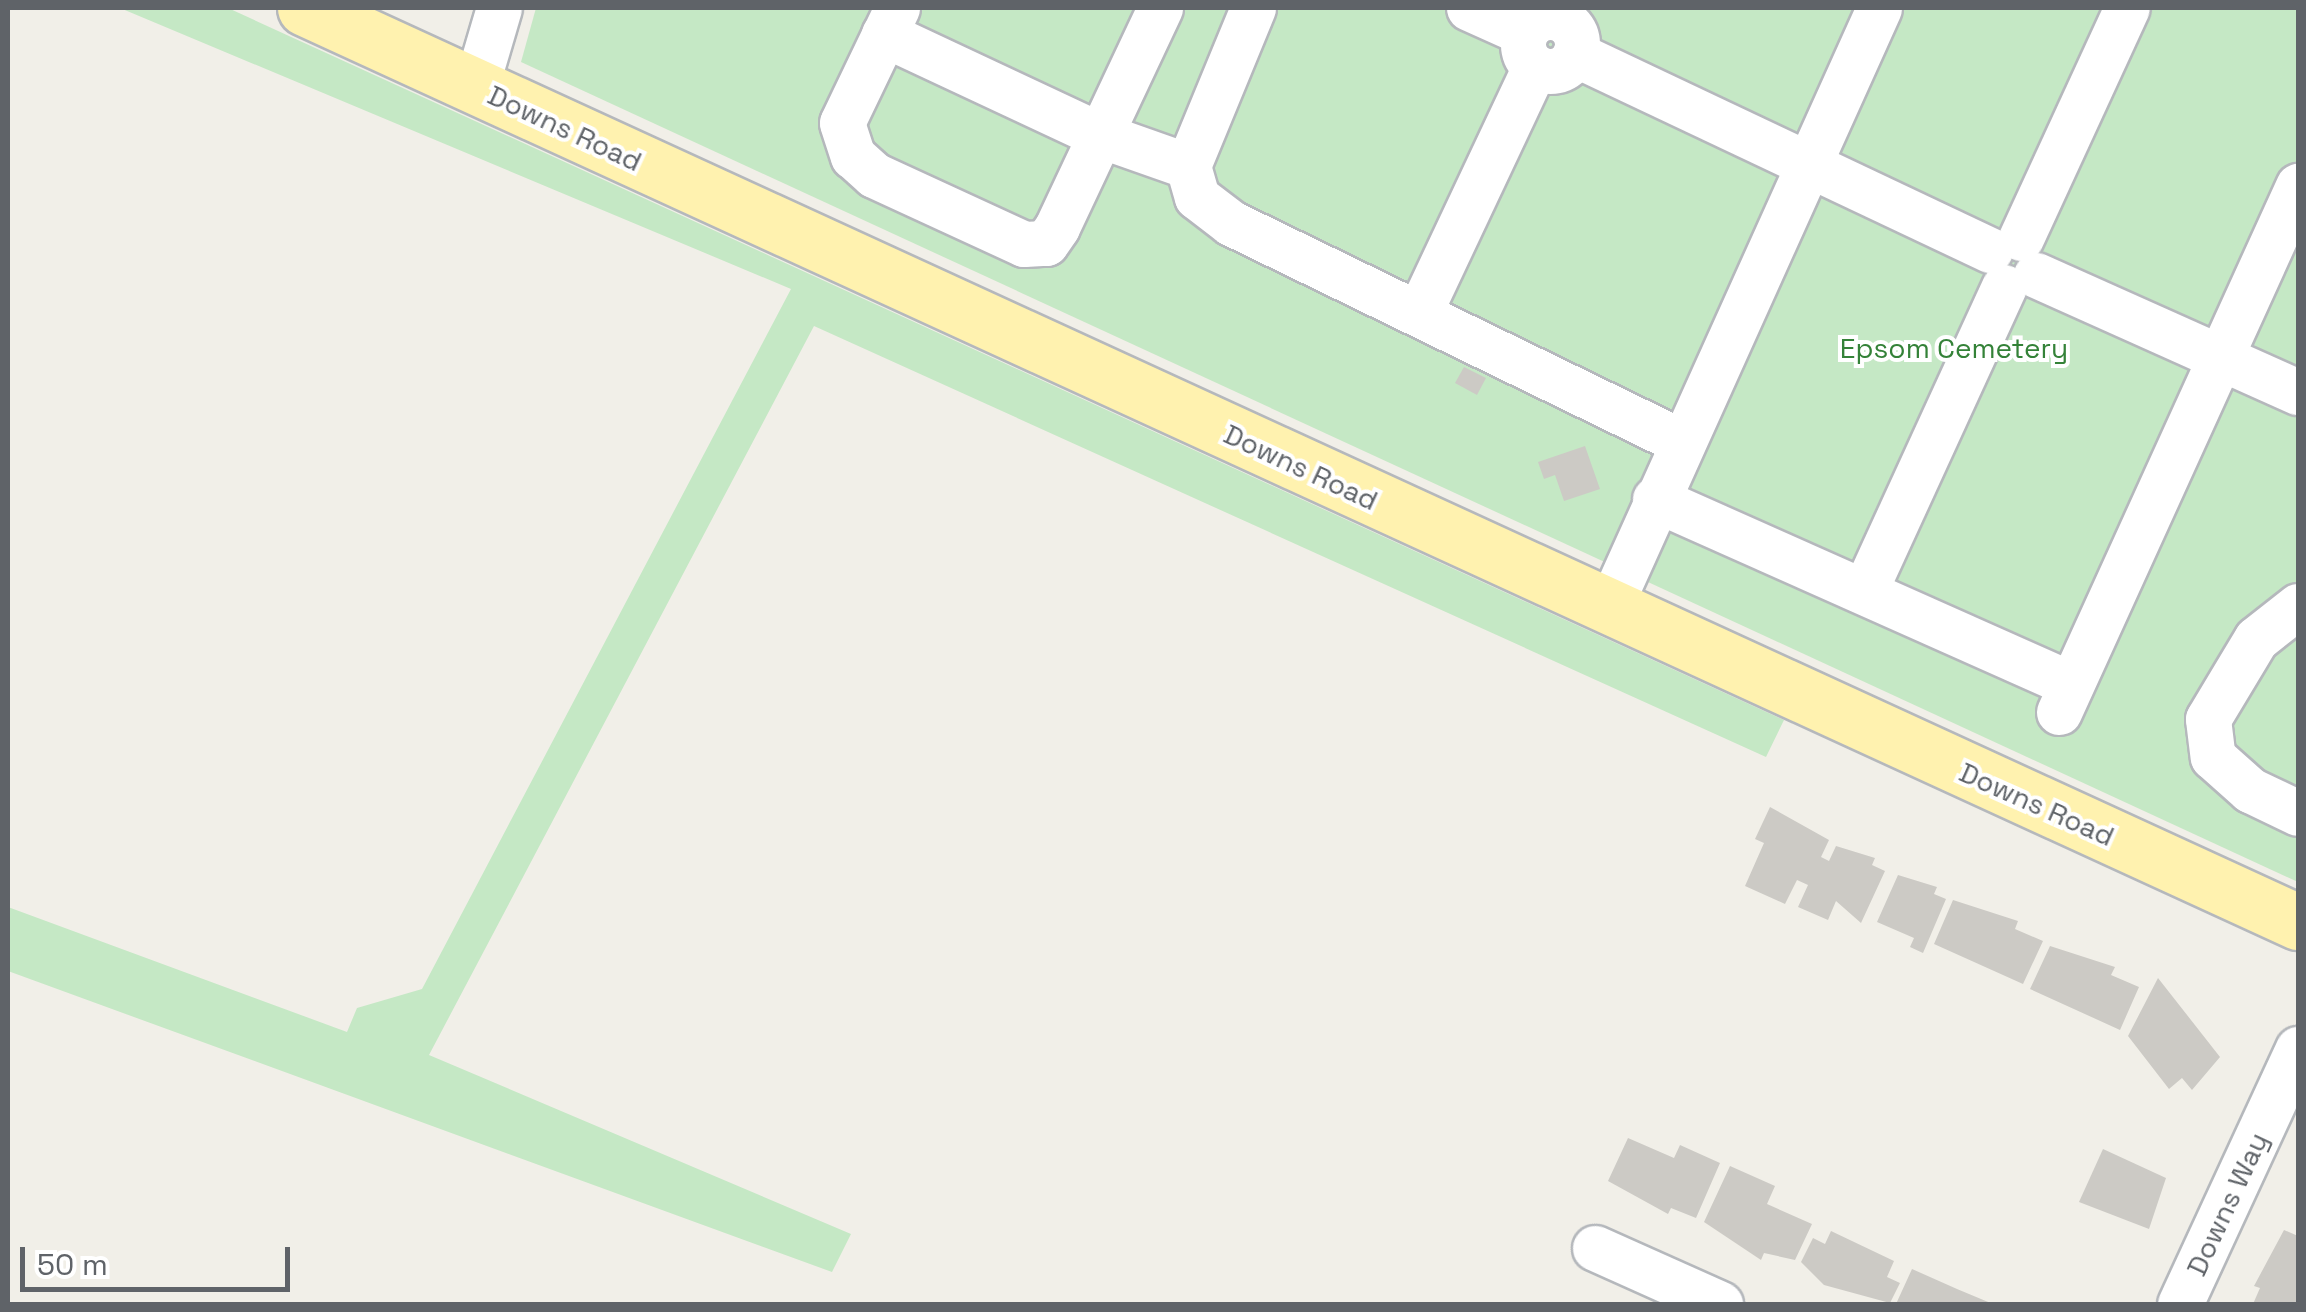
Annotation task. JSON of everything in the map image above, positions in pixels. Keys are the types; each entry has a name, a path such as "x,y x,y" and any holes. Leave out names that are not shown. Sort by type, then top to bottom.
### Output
{"main road":[{"name":"Downs Road","path":"306,8 1608,610 2298,922"}],"street":[{"path":"476,86 499,8"},
{"path":"1160,8 1100,135 1046,243 1024,244 874,176 853,156 842,123 890,20 1100,135 1188,166"},
{"path":"1253,8 1188,166 1197,197 1231,223 1420,311 1678,440"},
{"path":"1469,8 1549,36 2217,359 2298,392"},
{"path":"1608,610 1678,440 1879,8"},
{"path":"1866,588 2127,8"},
{"path":"1420,311 1549,36"},
{"path":"1654,499 1866,588 2064,697 2298,186"},
{"path":"2298,606 2256,639 2208,719 2213,757 2250,790 2298,813"},
{"path":"2250,790 2298,799"},
{"name":"Downs Way","path":"2180,1304 2298,1048"},
{"path":"1595,1248 1720,1304"}],"green space":[{"path":"120,8 228,8 1784,720 1766,757 814,326 429,1055 851,1234 832,1272 8,971 8,907 347,1032 357,1008 422,989 791,289"},
{"name":"Epsom Cemetery","path":"536,8 2298,8 2298,882 521,62"}],"building":[{"path":"1464,367 1486,378 1477,395 1455,383"},
{"path":"1585,446 1600,489 1564,501 1555,475 1544,479 1538,462"},
{"path":"1770,807 1829,840 1821,857 1829,861 1836,846 1875,858 1872,865 1885,871 1861,923 1836,901 1828,920 1798,907 1808,885 1797,880 1785,904 1745,886 1764,843 1755,839"},
{"path":"1898,875 1937,887 1934,894 1946,899 1923,953 1910,947 1914,938 1877,922"},
{"path":"1953,900 2018,921 2015,929 2043,941 2023,984 1934,944"},
{"path":"2050,946 2115,967 2111,975 2139,987 2120,1030 2030,989"},
{"path":"2158,978 2220,1057 2192,1090 2182,1078 2169,1089 2128,1036"},
{"path":"1628,1138 1674,1158 1680,1145 1720,1163 1696,1218 1671,1208 1668,1214 1608,1181"},
{"path":"2103,1149 2166,1178 2149,1229 2079,1202"},
{"path":"1730,1166 1775,1186 1767,1204 1812,1224 1795,1260 1764,1253 1761,1260 1704,1222"},
{"path":"2284,1230 2298,1236 2298,1304 2253,1304 2260,1288 2254,1286"},
{"path":"1831,1231 1894,1261 1887,1277 1900,1283 1890,1303 1824,1285 1801,1262 1813,1238 1825,1244"},
{"path":"1912,1269 1957,1289 1993,1304 1896,1304"}]}
